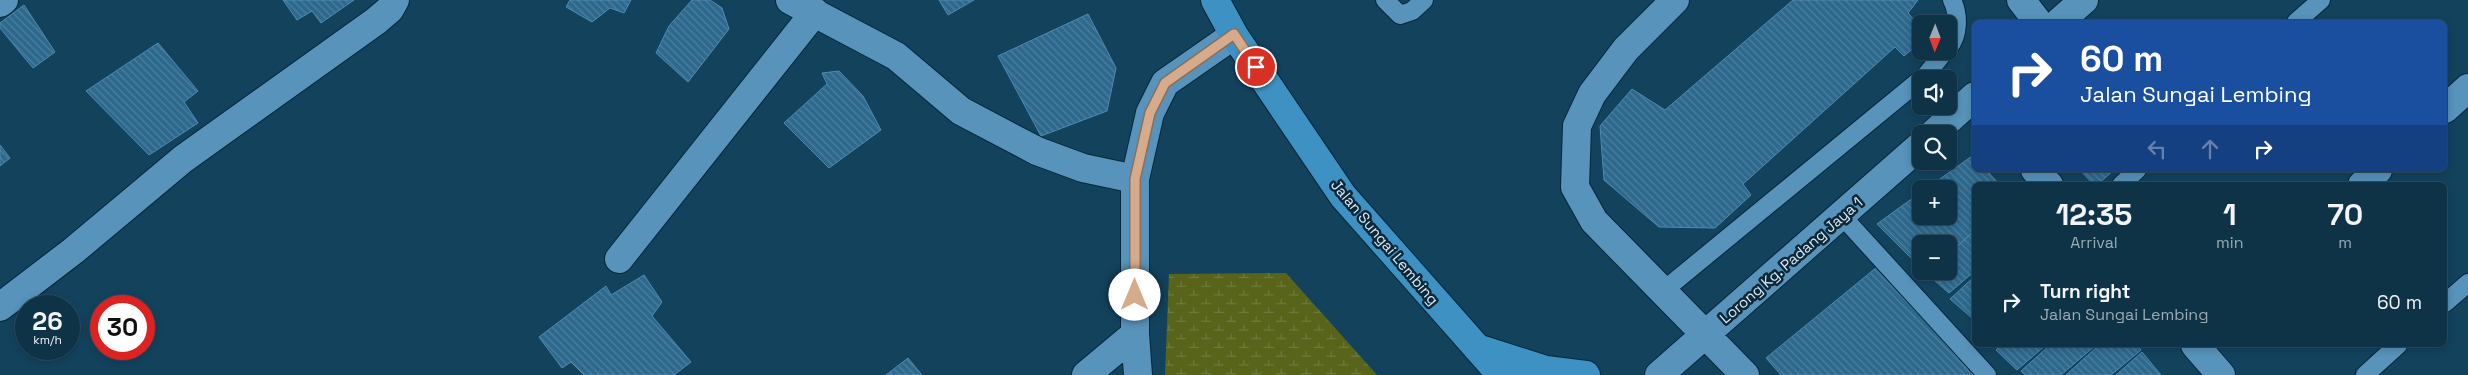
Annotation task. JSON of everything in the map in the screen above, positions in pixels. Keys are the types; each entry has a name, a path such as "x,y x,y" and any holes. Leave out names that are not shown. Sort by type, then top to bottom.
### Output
{"main road":[{"name":"Jalan Sungai Lembing","path":"1215,0 1234,34 1343,196 1501,375"},
{"path":"1476,347 1546,370 1586,375"}],"street":[{"path":"0,3 4,0"},
{"path":"0,307 73,251 183,159 376,21 390,9 395,0"},
{"path":"790,0 816,12 896,56 961,111 1037,151 1083,168 1135,179"},
{"path":"1675,0 1626,49 1592,94 1577,126 1574,187 1594,221 1707,334 1745,375"},
{"path":"2021,0 2036,20"},
{"path":"2061,20 2084,0"},
{"path":"619,259 816,12"},
{"path":"1138,375 1135,334 1135,179 1150,113 1165,83 1234,34"},
{"path":"2447,107 2468,88"},
{"path":"1944,125 1972,103"},
{"name":"Lorong Kg. Padang Jaya 1","path":"1659,375 1912,153"},
{"path":"2037,172 2046,182"},
{"path":"2365,182 2376,172"},
{"path":"1086,375 1135,334"},
{"path":"2196,347 2221,375"}],"lane":[{"path":"1385,0 1400,15 1412,11 1424,0"},
{"path":"1952,0 1957,10 1957,15"},
{"path":"2298,20 2321,0"},
{"path":"1663,291 1926,75 1938,60"},
{"path":"2124,182 2136,172"},
{"path":"1842,216 1987,375"},
{"path":"2447,301 2468,283"},
{"path":"2364,375 2396,347"}],"green space":[{"path":"1286,273 1377,375 1165,375 1169,274"}],"building":[{"path":"283,0 354,0 321,23 312,11 297,20"},
{"path":"570,0 631,0 624,13 610,8 592,22 566,7"},
{"path":"692,0 710,0 722,8 729,29 688,82 656,53 669,26"},
{"path":"939,0 974,0 948,15"},
{"path":"1793,0 1918,0 1908,13 1912,18 1912,49 1904,56 1895,47 1743,184 1751,195 1715,228 1659,227 1604,180 1600,126 1632,89 1665,110"},
{"path":"24,5 55,52 33,68 0,28 0,23"},
{"path":"1088,14 1116,68 1107,111 1041,136 998,56"},
{"path":"158,43 198,91 184,102 198,123 149,155 86,91"},
{"path":"839,71 863,96 881,130 829,168 784,123 827,84 822,73"},
{"path":"0,145 10,158 0,166"},
{"path":"1972,156 1972,172 1988,172 1997,182 1972,182 1972,233 1957,247 1957,235 1912,235 1912,259 1877,224 1912,199 1912,225 1957,225 1957,180 1939,180 1952,170 1957,170 1957,167"},
{"path":"2082,172 2112,172 2100,182 2091,182"},
{"path":"1972,233 1972,274 1949,293 1934,280 1957,280 1957,247"},
{"path":"1877,267 1973,375 1781,375 1766,358"},
{"path":"644,275 662,302 652,316 691,362 674,375 584,375 571,362 562,368 539,337 606,286 611,295"},
{"path":"1972,279 1972,318 1950,299"},
{"path":"1999,347 2044,347 2017,370 1996,350"},
{"path":"2048,347 2094,347 2061,375 2025,375 2021,371"},
{"path":"2097,347 2139,347 2141,350 2111,375 2066,375"},
{"path":"2142,352 2161,375 2116,375"},
{"path":"908,358 922,375 886,375"}],"route":[{"path":"1135,295 1135,179 1150,113 1165,83 1234,34 1256,67"}]}
